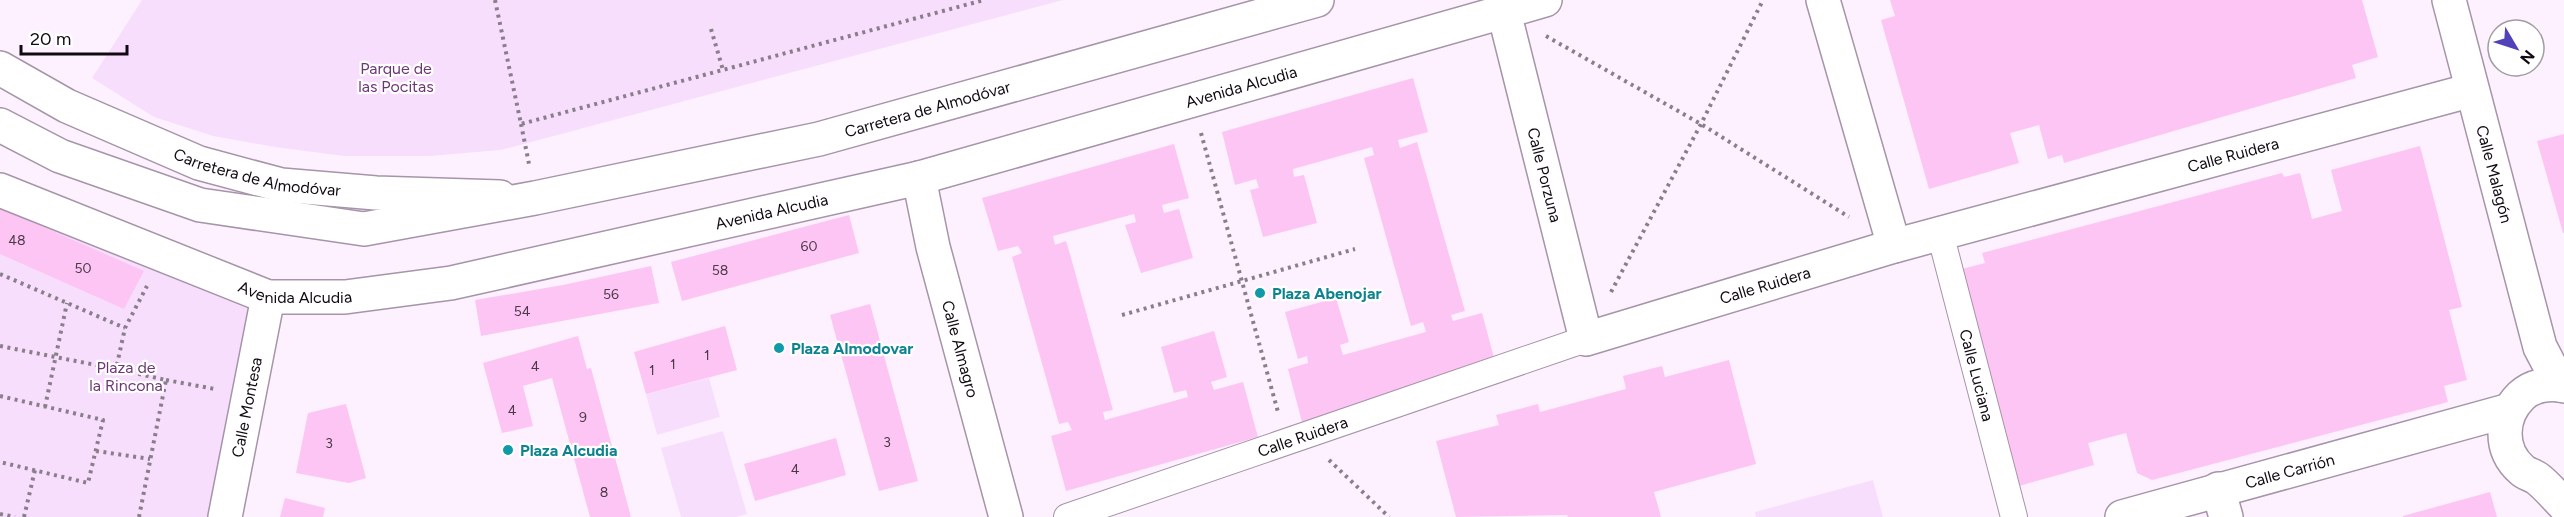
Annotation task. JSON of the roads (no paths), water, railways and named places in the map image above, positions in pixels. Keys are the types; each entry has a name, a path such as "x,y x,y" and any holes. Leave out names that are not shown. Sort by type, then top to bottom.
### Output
{"street":[{"name":"Carretera de Almodóvar","path":"0,126 60,156 200,205 364,230 819,140 1317,0"},
{"name":"Avenida Alcudia","path":"0,190 268,297 345,297 451,284 919,178 1545,0"},
{"path":"1823,0 1894,246"},
{"name":"Calle Malagón","path":"2449,0 2540,347 2562,386"},
{"name":"Calle Porzuna","path":"1504,12 1586,339"},
{"name":"Carretera de Almodóvar","path":"0,68 67,106 199,163 281,185 376,193 535,198"},
{"name":"Calle Ruidera","path":"1067,517 1586,339 1940,233 2472,90"},
{"name":"Calle Almagro","path":"919,178 933,247 1006,517"},
{"name":"Calle Luciana","path":"1940,233 2014,517"},
{"name":"Calle Montesa","path":"225,517 251,395 268,297"},
{"path":"2540,347 2518,401 2504,426 2505,443 2511,459 2523,471 2551,479 2564,506"},
{"name":"Calle Malagón","path":"2518,401 2542,385 2562,386"},
{"name":"Calle Carrión","path":"2122,517 2222,503 2518,401"},
{"path":"2459,423 2505,443"}],"place":[{"name":"Plaza Abenojar","path":"1260,293"},
{"name":"Plaza Almodovar","path":"779,348"},
{"name":"Plaza Alcudia","path":"508,450"}],"park label":[{"name":"Parque de las Pocitas","path":"396,77"},
{"name":"Plaza de la Rincona","path":"126,376"}]}
